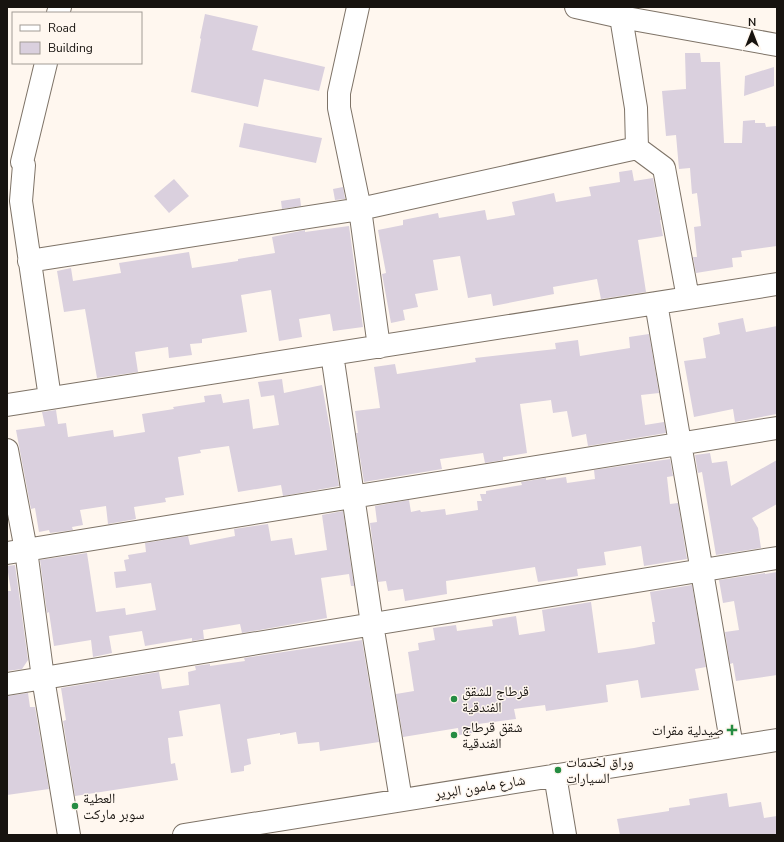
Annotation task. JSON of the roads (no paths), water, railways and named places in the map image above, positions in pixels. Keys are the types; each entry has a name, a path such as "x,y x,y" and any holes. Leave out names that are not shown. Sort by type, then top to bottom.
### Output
{"street":[{"path":"358,7 340,93 340,108 360,209 379,347"},
{"path":"589,8 621,17 777,45"},
{"path":"621,17 636,108 637,148"},
{"path":"46,64 14,162 24,166 21,201 50,398"},
{"path":"30,261 360,209 637,148 664,168 688,298"},
{"path":"7,405 777,284"},
{"path":"656,303 732,747"},
{"path":"332,354 372,624 401,800"},
{"path":"16,551 777,428"},
{"path":"7,450 16,551 43,678 69,835"},
{"path":"7,684 777,558"},
{"name":"شارع مامون البرير","path":"184,835 227,832 401,800 777,740"},
{"path":"555,775 565,835"}],"place":[{"name":"قرطاج للشقق الفندقية","path":"454,699"},
{"name":"صيدلية مقرات","path":"732,730"},
{"name":"شقق قرطاج الفندقية","path":"454,735"},
{"name":"وراق لخدمات السيارات","path":"558,770"},
{"name":"العطية سوبر ماركت","path":"75,806"}]}
